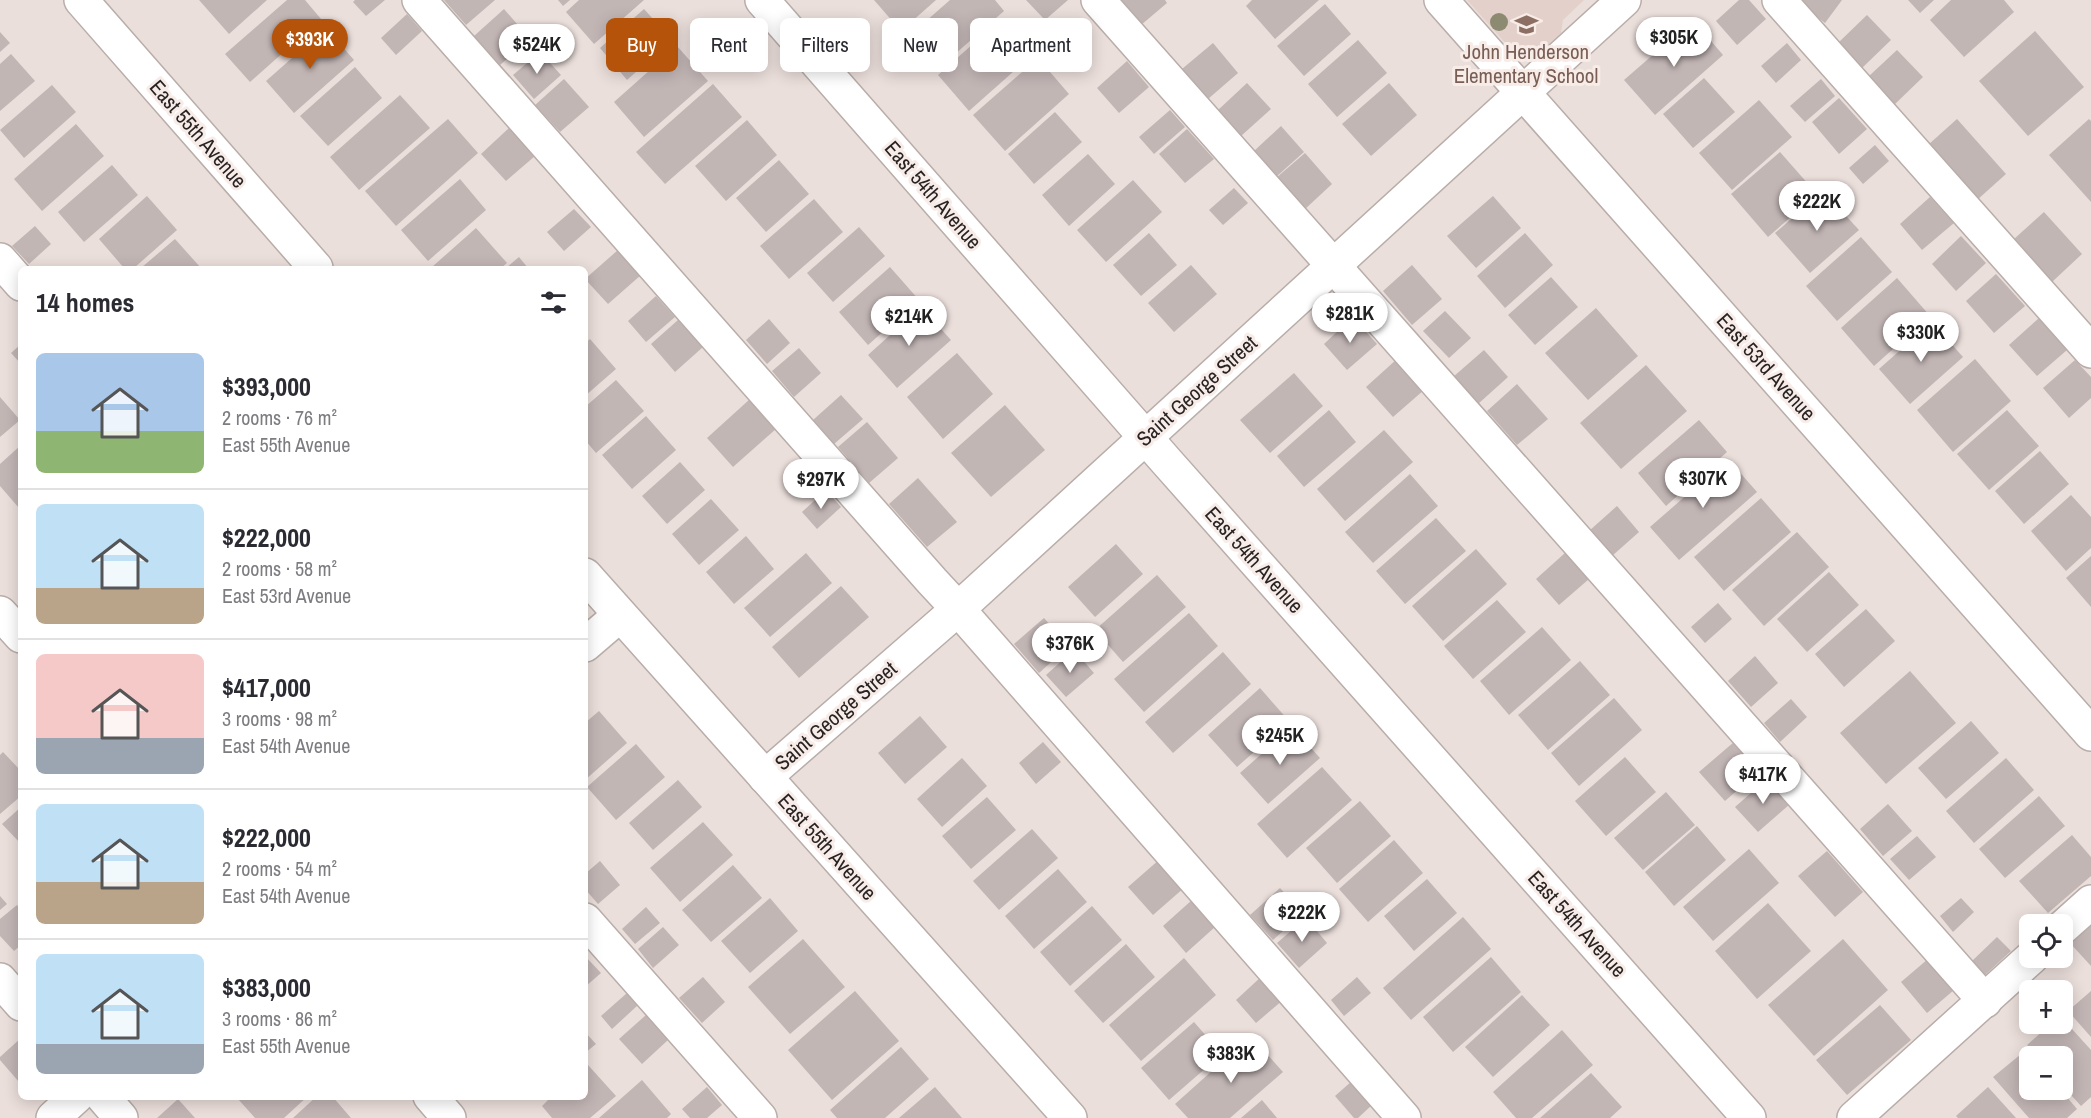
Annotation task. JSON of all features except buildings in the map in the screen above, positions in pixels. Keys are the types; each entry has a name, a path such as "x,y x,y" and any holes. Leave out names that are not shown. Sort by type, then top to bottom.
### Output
{"street":[{"path":"419,0 958,609 1404,1118"},
{"name":"East 54th Avenue","path":"762,0 1146,438 1749,1118"},
{"path":"1098,0 1984,1001"},
{"name":"East 53rd Avenue","path":"1441,0 2091,734"},
{"name":"Saint George Street","path":"765,777 958,609 1624,0"},
{"path":"1779,0 2091,351"},
{"name":"East 55th Avenue","path":"85,2 314,266"},
{"path":"0,260 18,281"},
{"name":"East 55th Avenue","path":"588,578 1070,1118"},
{"path":"0,613 18,633"},
{"path":"588,642 620,615"},
{"path":"2073,918 2091,902"},
{"path":"588,923 760,1118"},
{"path":"1854,1118 2020,968"},
{"path":"0,980 18,1001"},
{"path":"53,1118 73,1100"},
{"path":"105,1100 121,1118"},
{"path":"433,1100 449,1118"}],"shaded area":[{"name":"John Henderson Elementary School","path":"1467,0 1584,0 1563,20 1561,33 1544,49 1533,55 1523,54 1507,45"}],"place":[{"name":"John Henderson Elementary School","path":"1526,24"}]}
